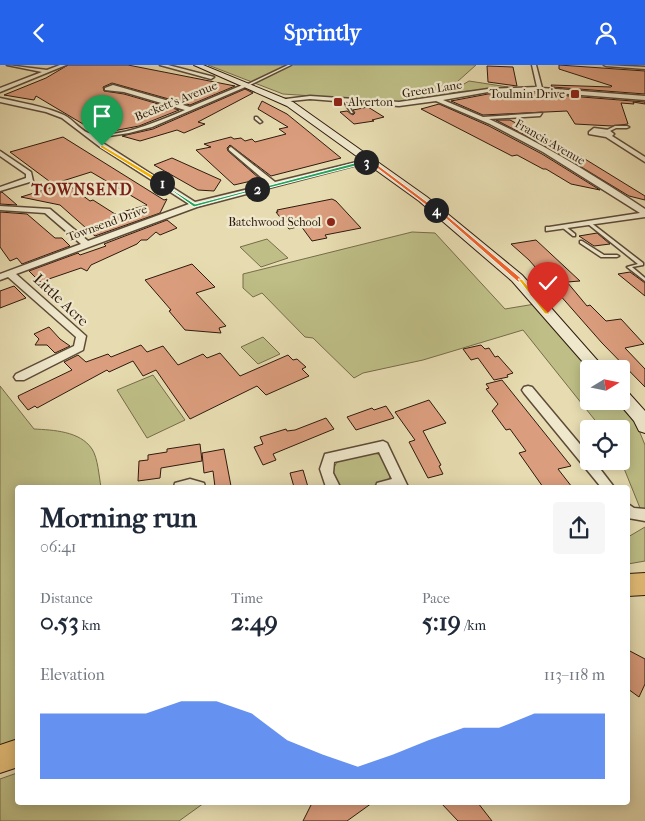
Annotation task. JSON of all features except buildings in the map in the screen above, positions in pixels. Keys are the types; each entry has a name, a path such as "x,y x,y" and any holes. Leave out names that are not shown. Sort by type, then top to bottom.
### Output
{"main road":[{"path":"630,585 645,584"},
{"path":"0,759 15,754"}],"street":[{"path":"9,65 49,72"},
{"path":"0,90 64,65"},
{"path":"162,65 205,71 247,85 282,100 423,199 517,278 589,360"},
{"path":"534,65 540,91"},
{"path":"606,65 645,68"},
{"name":"Beckett's Avenue","path":"88,136 113,136 189,109 247,85"},
{"name":"Green Lane","path":"282,100 302,98 396,104 438,100 476,91 502,89 645,98"},
{"path":"122,91 189,109"},
{"path":"0,100 48,111 64,117 102,146 186,198 194,205"},
{"name":"Francis Avenue","path":"438,100 483,118 572,167 645,214"},
{"path":"483,118 540,114"},
{"path":"608,133 645,160"},
{"name":"Beckett's Avenue","path":"102,146 113,136"},
{"path":"222,151 234,148 274,185"},
{"path":"0,153 29,173 30,179"},
{"name":"Townsend Drive","path":"4,275 194,205 369,161"},
{"path":"0,189 30,179 38,181"},
{"path":"0,208 47,211 86,244"},
{"path":"550,229 645,214"},
{"name":"Little Acre","path":"4,275 81,336 79,348 20,377"},
{"path":"528,390 606,485"},
{"path":"630,405 641,418 645,427"},
{"path":"332,485 326,472 326,466 330,458 383,446 401,485"},
{"path":"630,513 645,515"}],"lane":[{"path":"247,85 290,65"},
{"path":"344,101 352,112"},
{"path":"256,119 261,122"},
{"path":"608,133 627,127"},
{"path":"589,223 641,265 629,267 645,280"},
{"path":"564,227 574,235"},
{"path":"581,242 603,256 617,256"}],"green space":[{"path":"208,65 476,65 438,99 403,102 283,94"},
{"path":"469,81 508,87 449,93"},
{"path":"412,232 435,233 505,309 535,304 582,360 580,360 580,401 523,330 423,360 363,373 354,378 313,338 305,337 262,293 253,297 243,288 243,274"},
{"path":"267,239 288,258 261,267 240,247"},
{"path":"263,337 280,354 258,364 241,347"},
{"path":"153,375 185,420 147,438 117,390"},
{"path":"0,386 34,429 66,433 81,438 87,443 96,457 101,485 15,485 15,744 0,750"},
{"path":"587,410 627,410 636,423 645,445 645,509 640,508 625,470 630,470 630,420 595,420"},
{"path":"371,452 381,455 391,474 389,479 375,485 339,485 332,471 337,462"},
{"path":"645,527 645,561 630,564 630,536"},
{"path":"15,774 15,805 201,805 179,821 0,821 0,779"}],"place":[{"name":"Toulmin Drive","path":"575,94"},
{"name":"Alverton","path":"338,102"},
{"name":"Batchwood School","path":"331,222"}],"district":[{"name":"TOWNSEND","path":"82,189"}],"route":[{"path":"102,146 186,198 194,205 369,161 423,199 475,241 517,278 548,313"}]}
